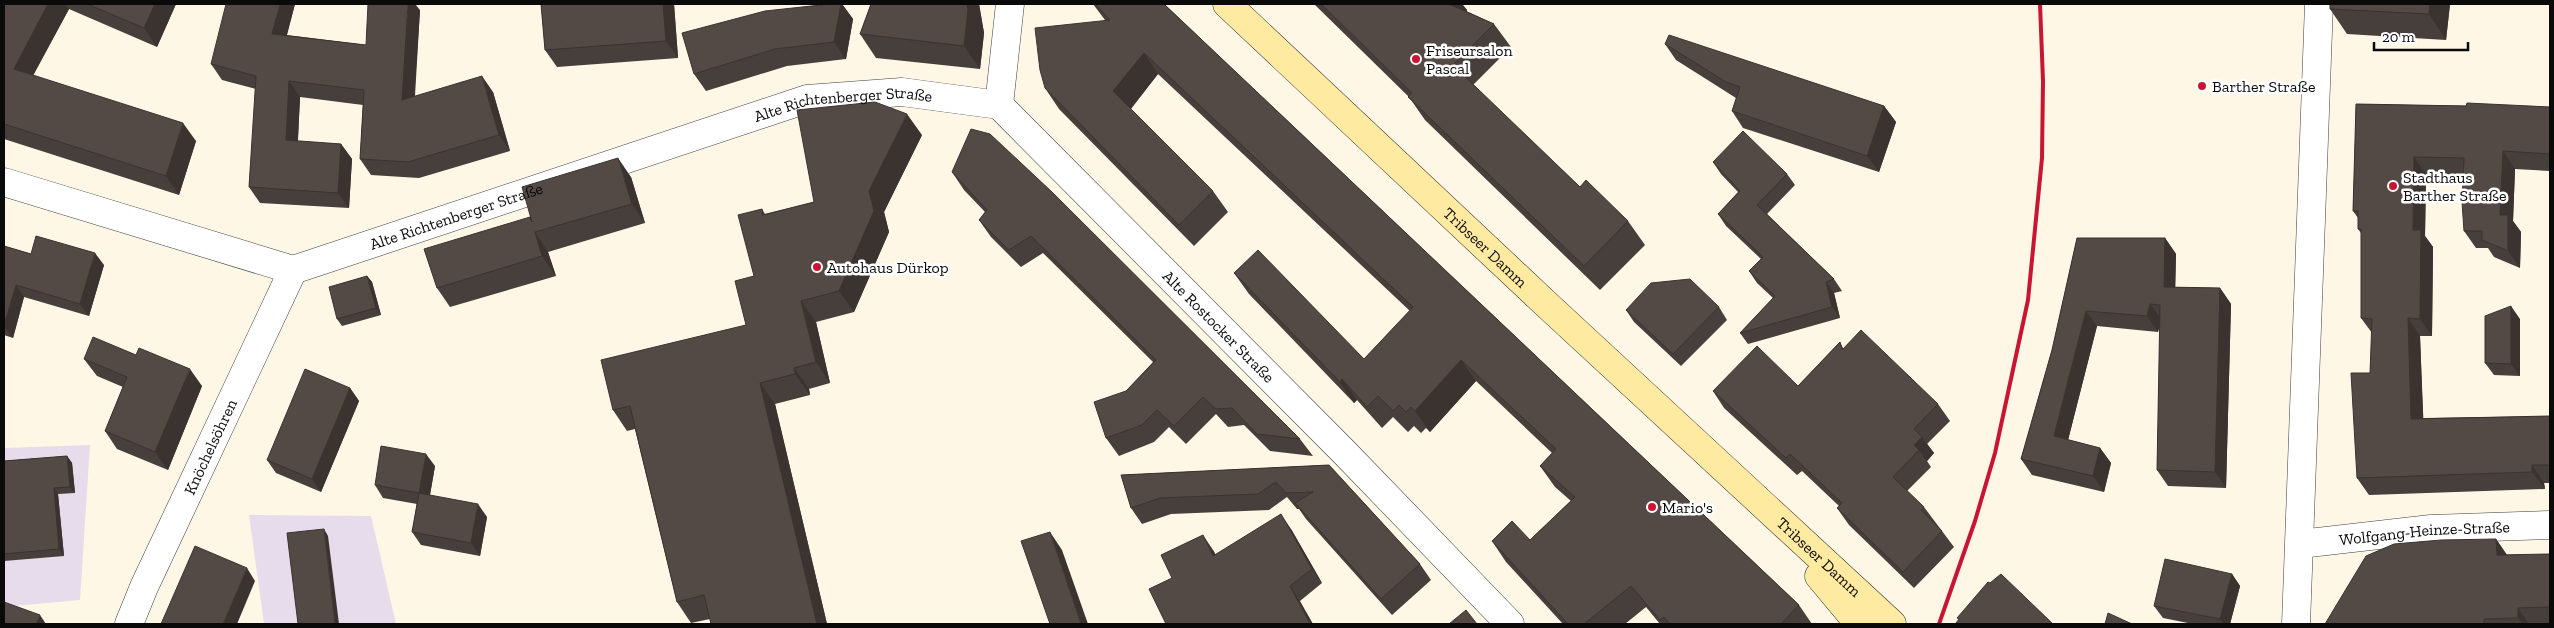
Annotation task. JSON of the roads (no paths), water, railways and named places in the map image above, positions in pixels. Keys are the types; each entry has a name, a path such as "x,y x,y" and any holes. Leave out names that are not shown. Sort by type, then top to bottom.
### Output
{"main road":[{"name":"Tribseer Damm","path":"1227,4 1892,624"},
{"name":"Tribseer Damm","path":"1746,489 1859,624"}],"street":[{"path":"999,106 1010,4"},
{"path":"2296,624 2319,4"},
{"name":"Alte Richtenberger Straße","path":"293,270 807,99 902,92 999,106"},
{"name":"Alte Rostocker Straße","path":"999,106 1345,453 1510,624"},
{"path":"4,182 293,270"},
{"name":"Knöchelsöhren","path":"129,624 144,587 293,270"},
{"name":"Wolfgang-Heinze-Straße","path":"2300,544 2431,528 2550,526"}],"railway":[{"path":"1939,624 1975,521 1995,453 2028,300 2042,158 2043,81 2040,4"}],"place":[{"name":"Friseursalon Pascal","path":"1416,59"},
{"name":"Barther Straße","path":"2202,86"},
{"name":"Stadthaus Barther Straße","path":"2393,186"},
{"name":"Autohaus Dürkop","path":"817,267"},
{"name":"Mario's","path":"1652,507"}]}
